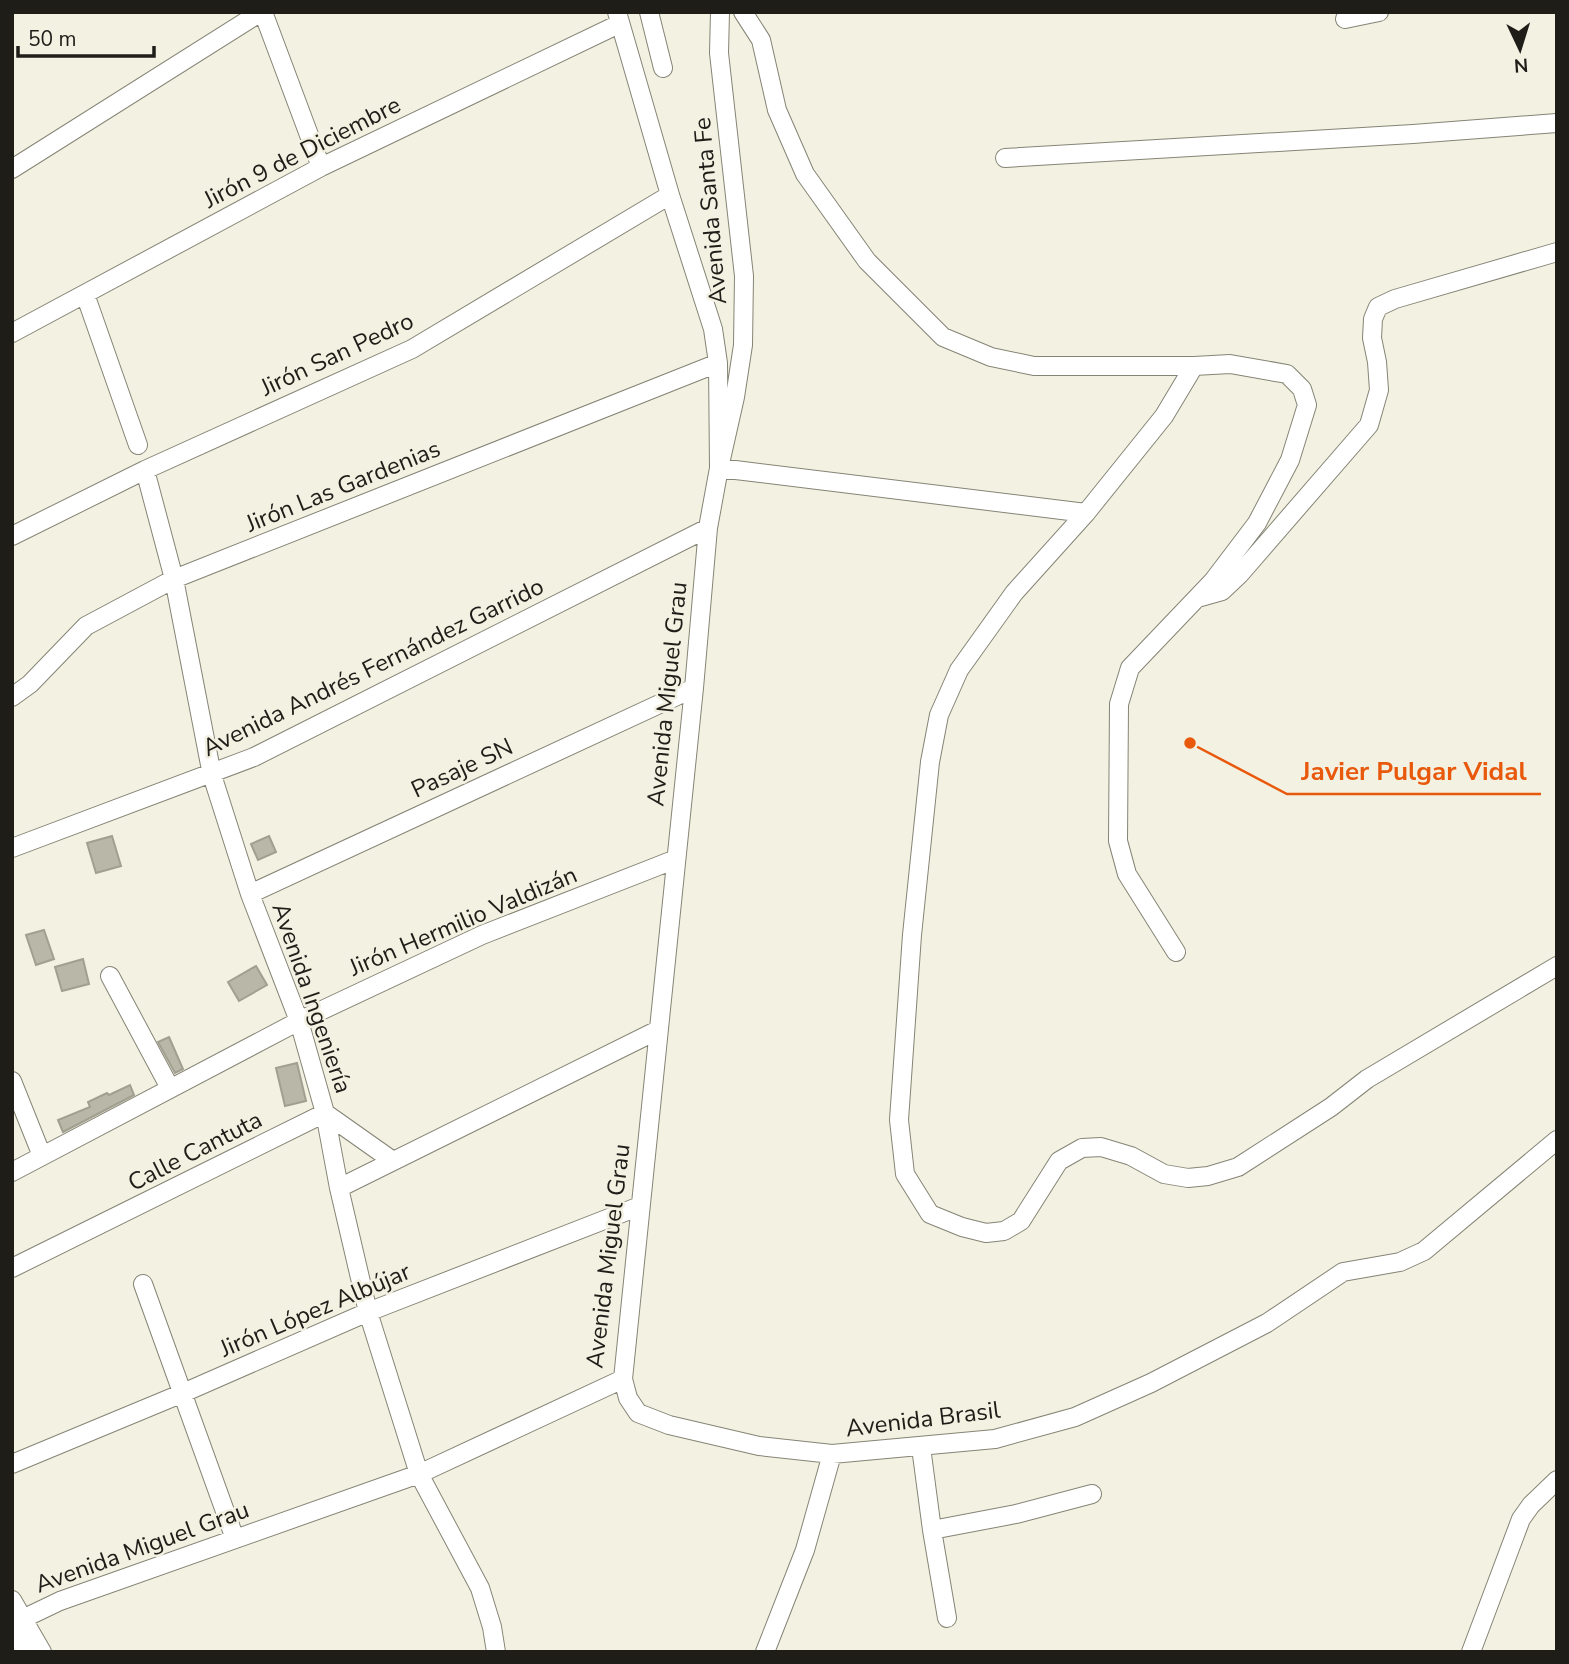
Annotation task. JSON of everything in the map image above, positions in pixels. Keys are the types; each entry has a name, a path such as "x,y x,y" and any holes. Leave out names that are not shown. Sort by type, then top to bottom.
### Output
{"street":[{"path":"12,169 262,12 321,167"},
{"path":"649,12 663,68"},
{"name":"Avenida Santa Fe","path":"708,528 736,397 743,345 744,276 719,53 720,12"},
{"path":"743,12 761,40 777,110 805,174 866,261 943,337 991,357 1034,366 1230,364 1287,374 1302,389 1307,405 1290,460 1257,523 1213,581 1130,668 1119,704 1118,841 1122,860 1176,952"},
{"path":"1345,19 1379,12"},
{"path":"618,18 713,329 718,363 719,468 1086,513"},
{"name":"Jirón 9 de Diciembre","path":"12,333 321,167 618,18"},
{"path":"1005,158 1557,123"},
{"name":"Jirón San Pedro","path":"12,536 145,470 411,349 670,195"},
{"path":"1197,598 1222,592 1239,575 1369,425 1379,390 1372,338 1373,319 1378,307 1395,299 1557,252"},
{"path":"85,294 138,446"},
{"name":"Jirón Las Gardenias","path":"12,697 30,684 86,626 174,579 718,363"},
{"path":"1194,366 1164,416 1086,513 1014,593 960,670 939,715 930,762 914,922 899,1120 905,1174 930,1214 986,1233 1004,1231 1021,1221 1059,1161 1083,1148 1091,1146 1131,1156 1164,1174 1188,1178 1238,1167 1331,1107 1367,1079 1557,967"},
{"name":"Avenida Ingeniería","path":"145,470 174,579 212,775 250,894 299,1021 325,1113 339,1188 368,1312 419,1474 480,1588 492,1627 496,1652"},
{"name":"Avenida Miguel Grau","path":"16,1624 60,1601 419,1474 623,1379 708,528"},
{"name":"Avenida Andrés Fernández Garrido","path":"12,848 254,757 708,528"},
{"name":"Pasaje SN","path":"250,894 694,688"},
{"name":"Jirón Hermilio Valdizán","path":"12,1172 299,1021 482,935 676,859"},
{"path":"110,976 170,1088"},
{"path":"339,1188 658,1030"},
{"path":"12,1081 42,1156"},
{"path":"325,1113 393,1161"},
{"name":"Calle Cantuta","path":"12,1268 325,1113"},
{"name":"Avenida Brasil","path":"623,1379 628,1398 638,1413 669,1425 759,1446 832,1454 995,1439 1075,1417 1152,1384 1267,1323 1343,1272 1400,1262 1423,1251 1557,1140"},
{"name":"Jirón López Albújar","path":"12,1464 368,1312 640,1206"},
{"path":"142,1284 235,1539"},
{"path":"921,1447 947,1618"},
{"path":"765,1652 805,1550 832,1454"},
{"path":"1471,1652 1521,1519 1531,1505 1557,1480"},
{"path":"932,1530 1016,1514 1092,1494"},
{"path":"12,1600 24,1652"},
{"path":"16,1624 42,1652"}],"building":[{"path":"112,836 121,866 96,873 87,843"},
{"path":"269,836 276,852 258,860 251,844"},
{"path":"44,930 54,959 36,965 26,935"},
{"path":"83,959 89,984 62,991 55,967"},
{"path":"256,966 267,985 239,1001 228,982"},
{"path":"169,1037 183,1069 175,1073 158,1042"},
{"path":"297,1063 306,1101 285,1106 276,1068"},
{"path":"130,1085 134,1095 63,1132 58,1120 90,1107 88,1102"}],"place":[{"name":"Javier Pulgar Vidal","path":"1190,743"}]}
